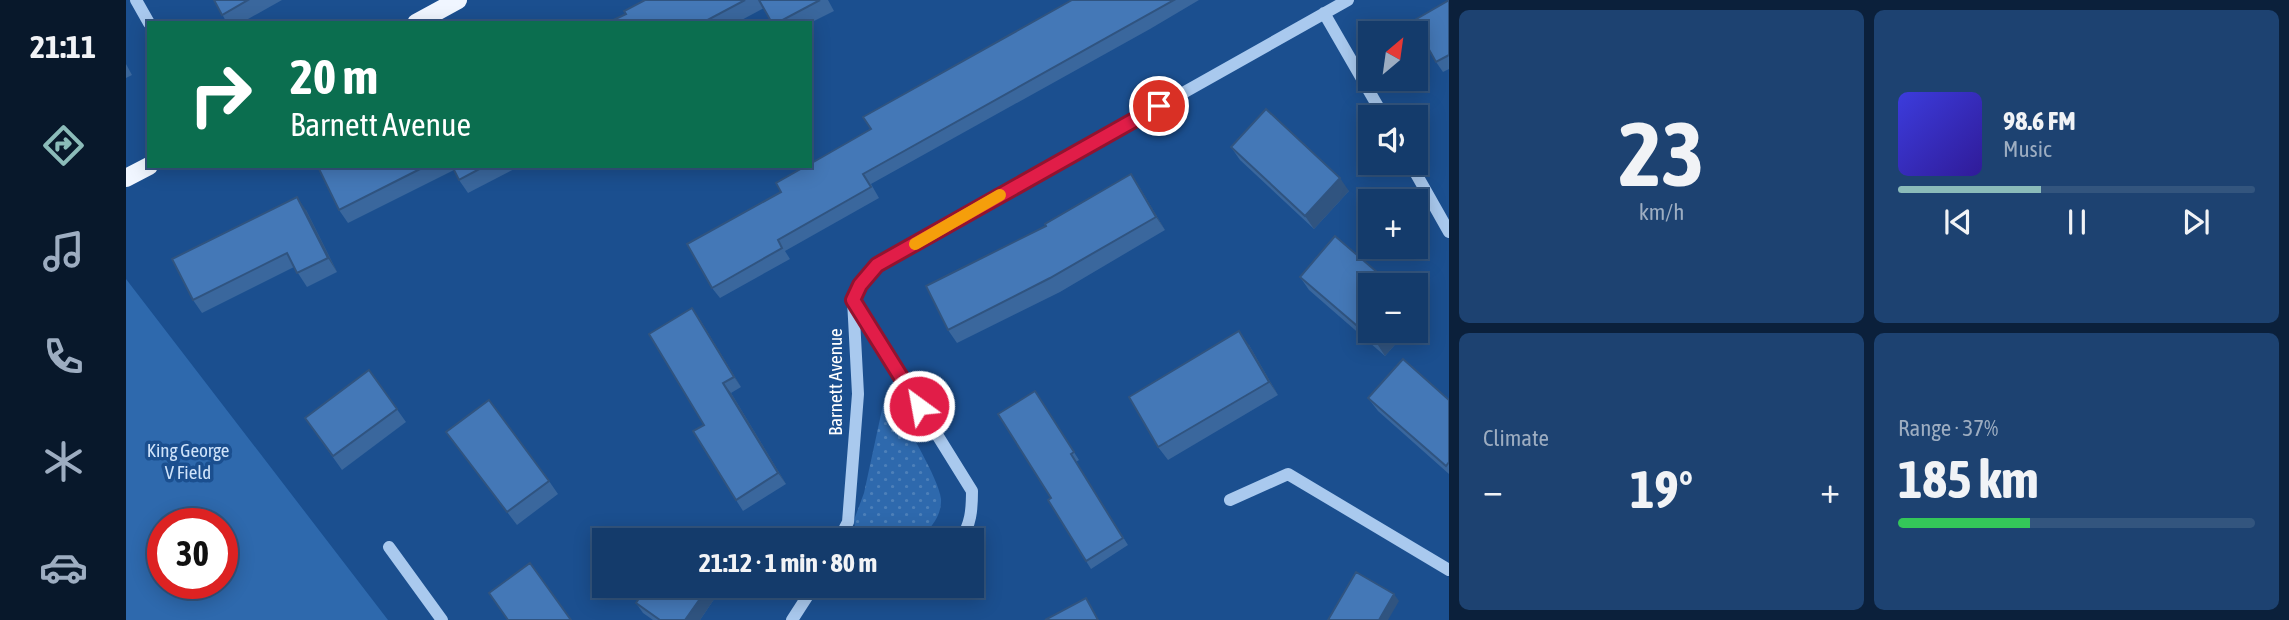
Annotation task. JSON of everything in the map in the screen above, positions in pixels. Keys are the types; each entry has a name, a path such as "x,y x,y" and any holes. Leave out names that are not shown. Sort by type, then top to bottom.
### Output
{"main road":[{"path":"420,21 458,0"},
{"path":"126,178 147,167"}],"street":[{"path":"136,0 148,21"},
{"path":"968,528 972,513 972,491 853,300 860,285 877,265 1348,0"},
{"path":"1324,13 1377,105"},
{"path":"1417,175 1449,232"},
{"name":"Barnett Avenue","path":"845,528 848,522 858,394 853,300"},
{"path":"1230,500 1288,474 1449,570"},
{"path":"389,547 442,620"},
{"path":"792,620 806,598"}],"green space":[{"name":"King George V Field","path":"126,279 388,620 126,620"},
{"path":"886,402 895,405 939,490 941,505 930,528 855,528 854,520 864,493 883,405"}],"building":[{"path":"214,0 248,0 222,15"},
{"path":"645,0 745,0 706,21 611,21 626,14 624,11"},
{"path":"759,0 820,0 781,21 771,21"},
{"path":"1072,0 1174,0 863,174 871,187 778,240 782,248 712,288 687,244 781,192 776,183 802,168 812,168 812,163 871,129 863,117"},
{"path":"1449,0 1449,55 1436,62 1428,48 1428,21 1413,21"},
{"path":"1266,109 1340,178 1305,216 1231,147"},
{"path":"321,168 422,168 339,210 319,169"},
{"path":"453,168 481,168 459,180"},
{"path":"1131,174 1156,217 1050,278 948,330 926,286 1046,226 1045,224"},
{"path":"297,197 328,258 297,273 287,253 193,300 172,259"},
{"path":"1335,236 1358,256 1358,259 1362,259 1378,273 1358,273 1358,327 1300,277"},
{"path":"692,308 734,377 723,383 778,473 736,500 693,431 704,425 649,334"},
{"path":"1239,331 1269,382 1158,447 1129,397"},
{"path":"1403,359 1449,400 1449,462 1446,466 1368,398"},
{"path":"369,370 397,409 333,456 305,418"},
{"path":"1035,391 1074,452 1071,454 1123,538 1086,561 1048,500 1051,498 998,414"},
{"path":"489,400 549,481 507,512 446,432"},
{"path":"530,563 571,620 508,620 489,593"},
{"path":"1356,572 1394,594 1379,620 1328,620"},
{"path":"639,598 701,598 685,620 660,620 636,603"},
{"path":"1086,598 1098,620 1045,620"}],"slow traffic":[{"path":"915,244 1000,195"}],"route":[{"path":"919,406 853,300 860,285 877,265 1159,106"}]}
